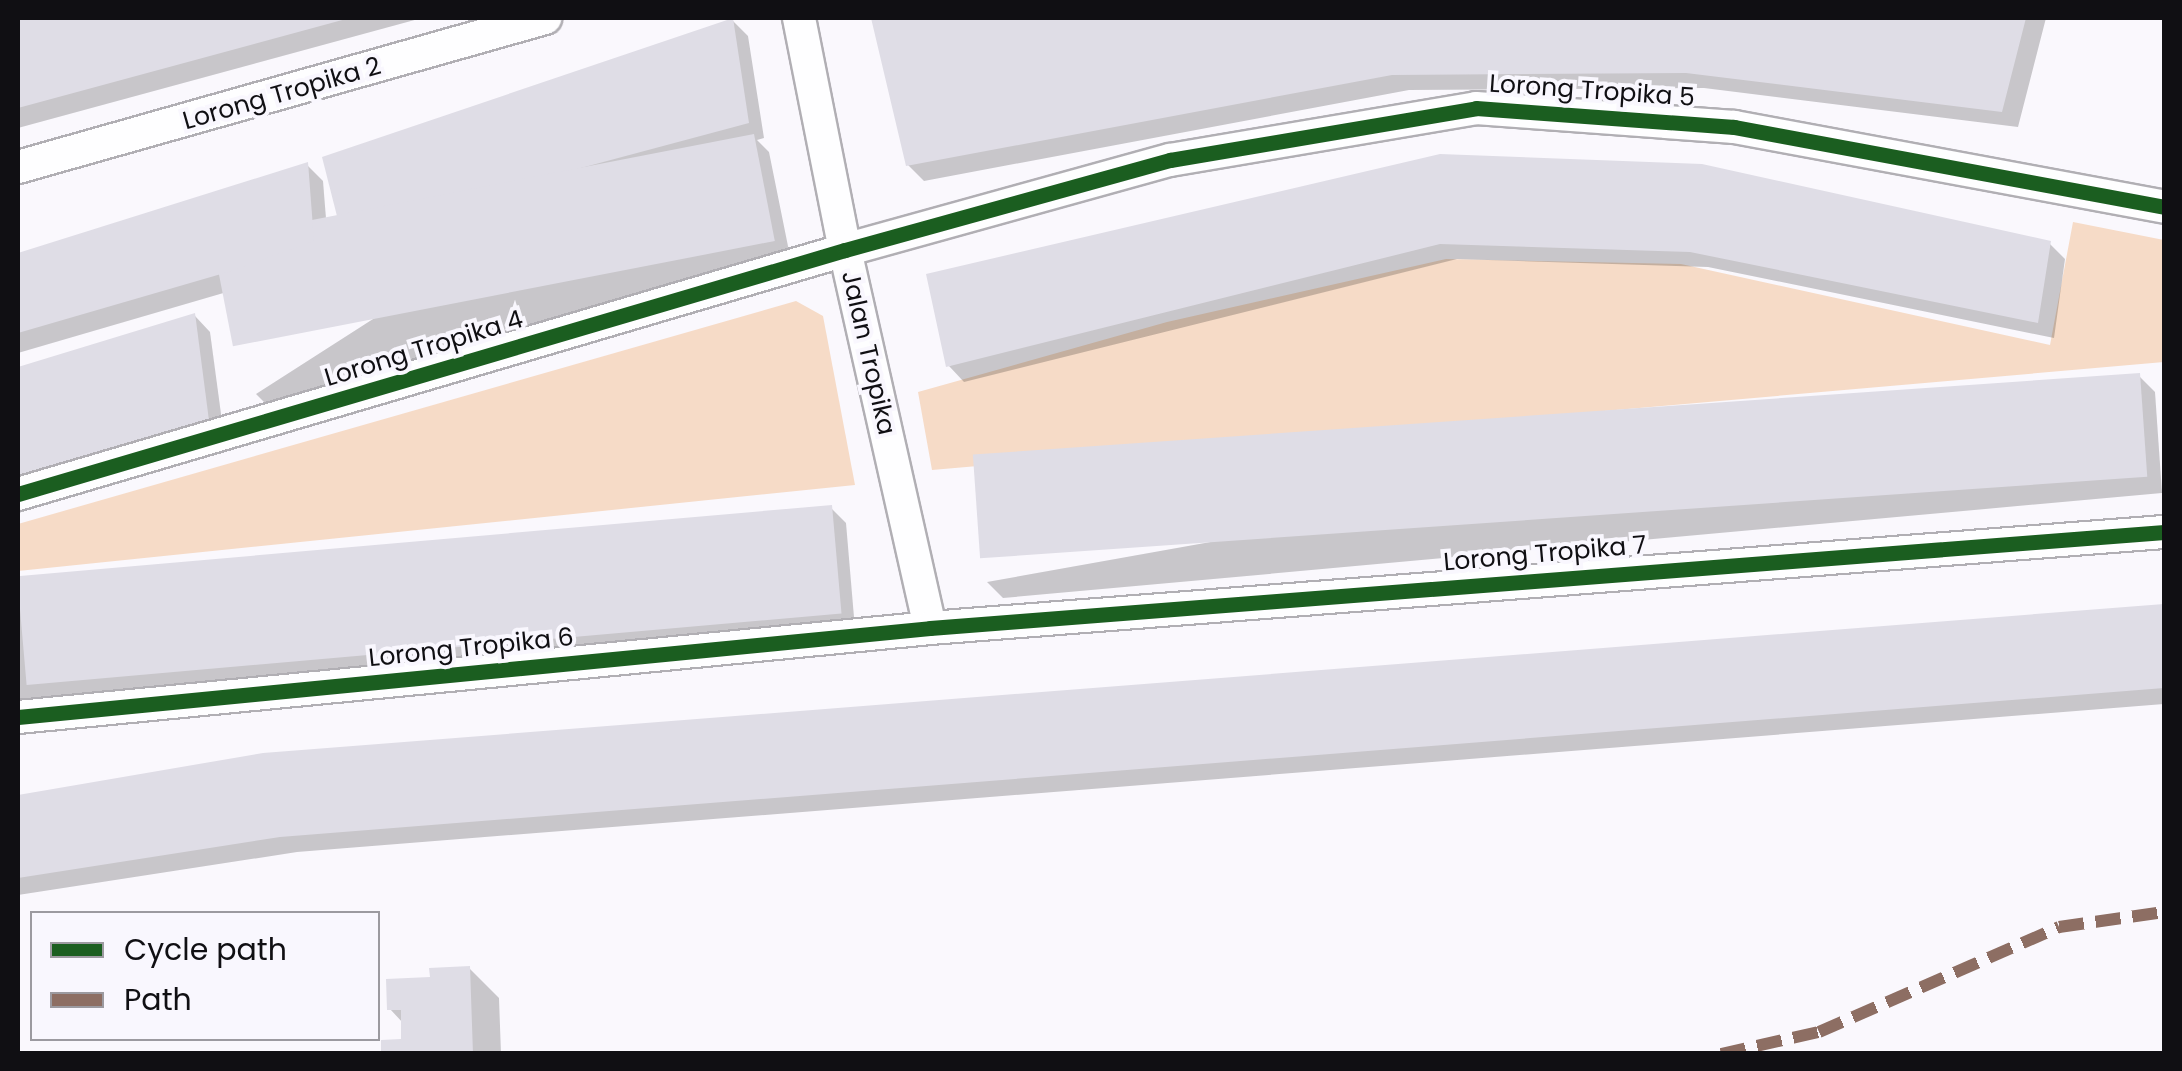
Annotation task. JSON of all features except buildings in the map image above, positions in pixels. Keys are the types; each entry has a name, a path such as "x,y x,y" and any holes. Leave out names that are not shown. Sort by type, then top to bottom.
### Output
{"street":[{"name":"Lorong Tropika 2","path":"18,167 546,18"},
{"name":"Jalan Tropika","path":"799,18 845,250 930,628"},
{"name":"Lorong Tropika 5","path":"845,250 1170,160 1476,108 1734,127 2164,207"},
{"name":"Lorong Tropika 4","path":"18,494 845,250"},
{"name":"Lorong Tropika 7","path":"930,628 2164,532"},
{"name":"Lorong Tropika 6","path":"18,717 930,628"}],"shaded area":[{"path":"2073,222 2164,240 2164,362 932,470 918,392 1167,322 1446,259 1681,264 2050,345"},
{"path":"796,301 823,316 855,485 18,571 18,524"}],"marked path":[{"path":"1721,1054 1819,1032 2059,927 2164,912"}],"cycle path":[{"path":"18,494 845,250 1170,160 1476,108 1734,127 2164,207"},
{"path":"18,717 930,628 2164,532"}]}
